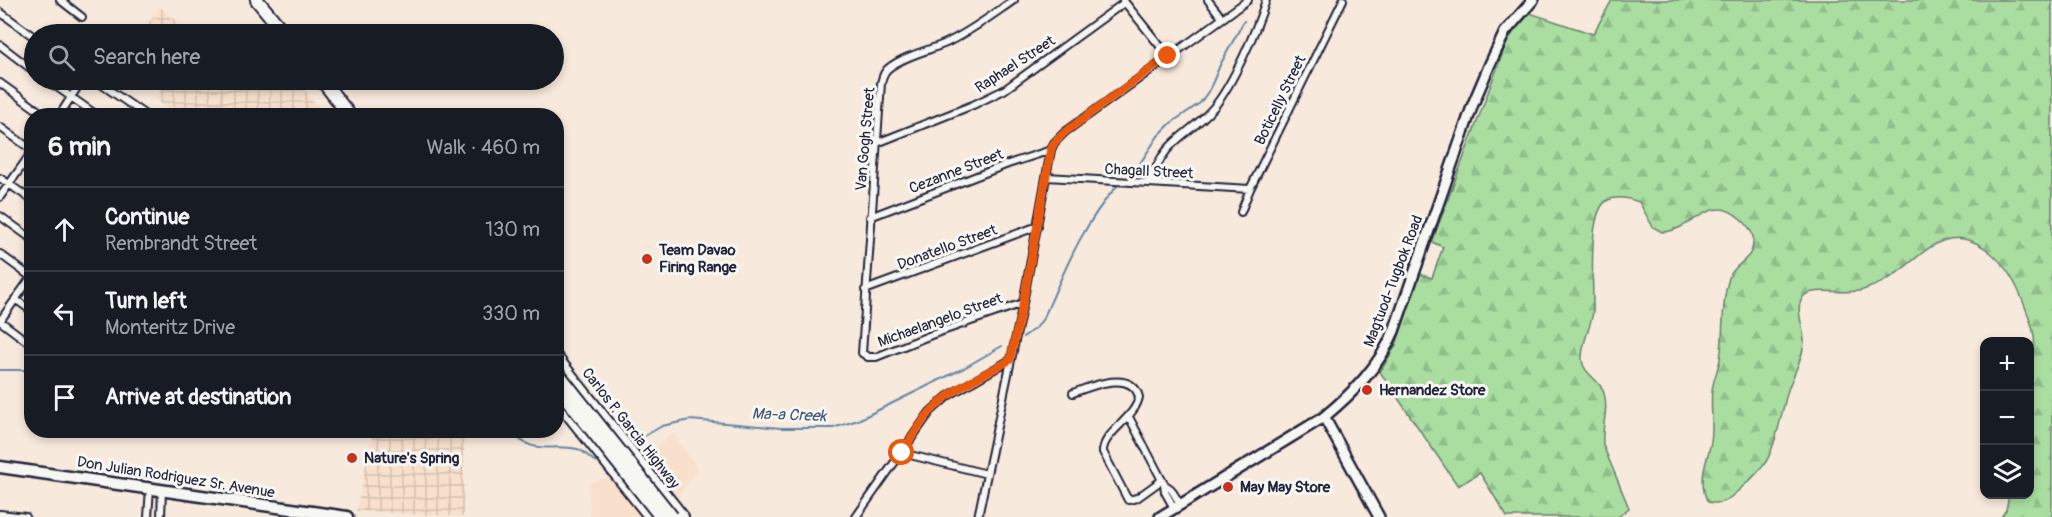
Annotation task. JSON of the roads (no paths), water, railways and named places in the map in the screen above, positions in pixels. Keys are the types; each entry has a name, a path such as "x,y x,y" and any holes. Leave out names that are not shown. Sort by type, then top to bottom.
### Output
{"highway":[{"path":"258,0 277,24"},
{"path":"329,90 344,108"},
{"name":"Carlos P. Garcia Highway","path":"564,373 591,402 682,517"},
{"name":"Carlos P. Garcia Highway","path":"564,375 672,517"},
{"name":"Carlos P. Garcia Highway","path":"564,395 661,517"},
{"path":"572,417 591,402"},
{"path":"564,408 649,514 666,496"},
{"path":"599,452 618,436"},
{"path":"624,482 643,467"}],"main road":[{"name":"Magtuod-Tugbok Road","path":"1160,517 1323,417 1343,401 1367,376 1386,348 1473,104 1490,64 1505,32 1533,0"},
{"path":"1323,417 1379,517"},
{"name":"Don Julian Rodriguez Sr. Avenue","path":"0,467 347,517"}],"street":[{"path":"60,0 82,17"},
{"name":"Van Gogh Street","path":"865,356 861,349 880,83 887,69 947,43 1014,0"},
{"path":"1208,0 1222,18"},
{"path":"978,517 1054,143 1065,132 1168,56 1248,0"},
{"path":"1150,183 1158,162 1170,144 1201,119 1220,99 1258,23 1266,0"},
{"name":"Boticelly Street","path":"1241,212 1250,189 1343,0"},
{"path":"1124,1 1168,56"},
{"name":"Raphael Street","path":"877,143 973,105 1004,90 1124,1"},
{"path":"0,12 24,30"},
{"path":"0,45 24,63"},
{"path":"0,83 35,108"},
{"path":"61,90 87,108"},
{"path":"64,108 76,90"},
{"path":"109,90 135,108"},
{"path":"0,128 24,145"},
{"name":"Cezanne Street","path":"870,217 1051,150"},
{"path":"0,197 24,162"},
{"name":"Chagall Street","path":"1047,177 1250,189"},
{"path":"0,178 24,194"},
{"path":"0,216 24,233"},
{"name":"Donatello Street","path":"865,290 1038,226"},
{"path":"0,254 24,271"},
{"path":"24,286 0,320 3,325 24,339"},
{"path":"15,299 24,305"},
{"name":"Michaelangelo Street","path":"865,356 876,357 931,334 1023,303"},
{"path":"856,517 921,423 938,404 1010,360"},
{"path":"1073,393 1107,382 1116,381 1131,385 1139,397 1136,408 1105,442 1102,448 1104,455 1126,498 1130,500 1163,482"},
{"path":"1129,417 1163,482 1165,492 1177,506"},
{"path":"902,453 987,474"},
{"path":"148,517 150,488"},
{"path":"161,517 162,490"},
{"path":"0,514 26,517"}],"waterway":[{"name":"Ma-a Creek","path":"1135,171 1158,136 1171,123 1200,103 1210,89 1244,21"},
{"name":"Ma-a Creek","path":"1023,337 1037,327 1044,317 1084,232 1117,186"},
{"name":"Ma-a Creek","path":"634,442 662,426 690,420 781,428 833,428 858,420 964,368 1002,346"},
{"name":"Ma-a Creek","path":"0,370 24,370"},
{"name":"Ma-a Creek","path":"518,438 534,446 577,449 594,461 602,462"}],"place":[{"name":"Team Davao Firing Range","path":"647,259"},
{"name":"Hernandez Store","path":"1367,390"},
{"name":"Nature's Spring","path":"352,458"},
{"name":"May May Store","path":"1228,487"}]}
